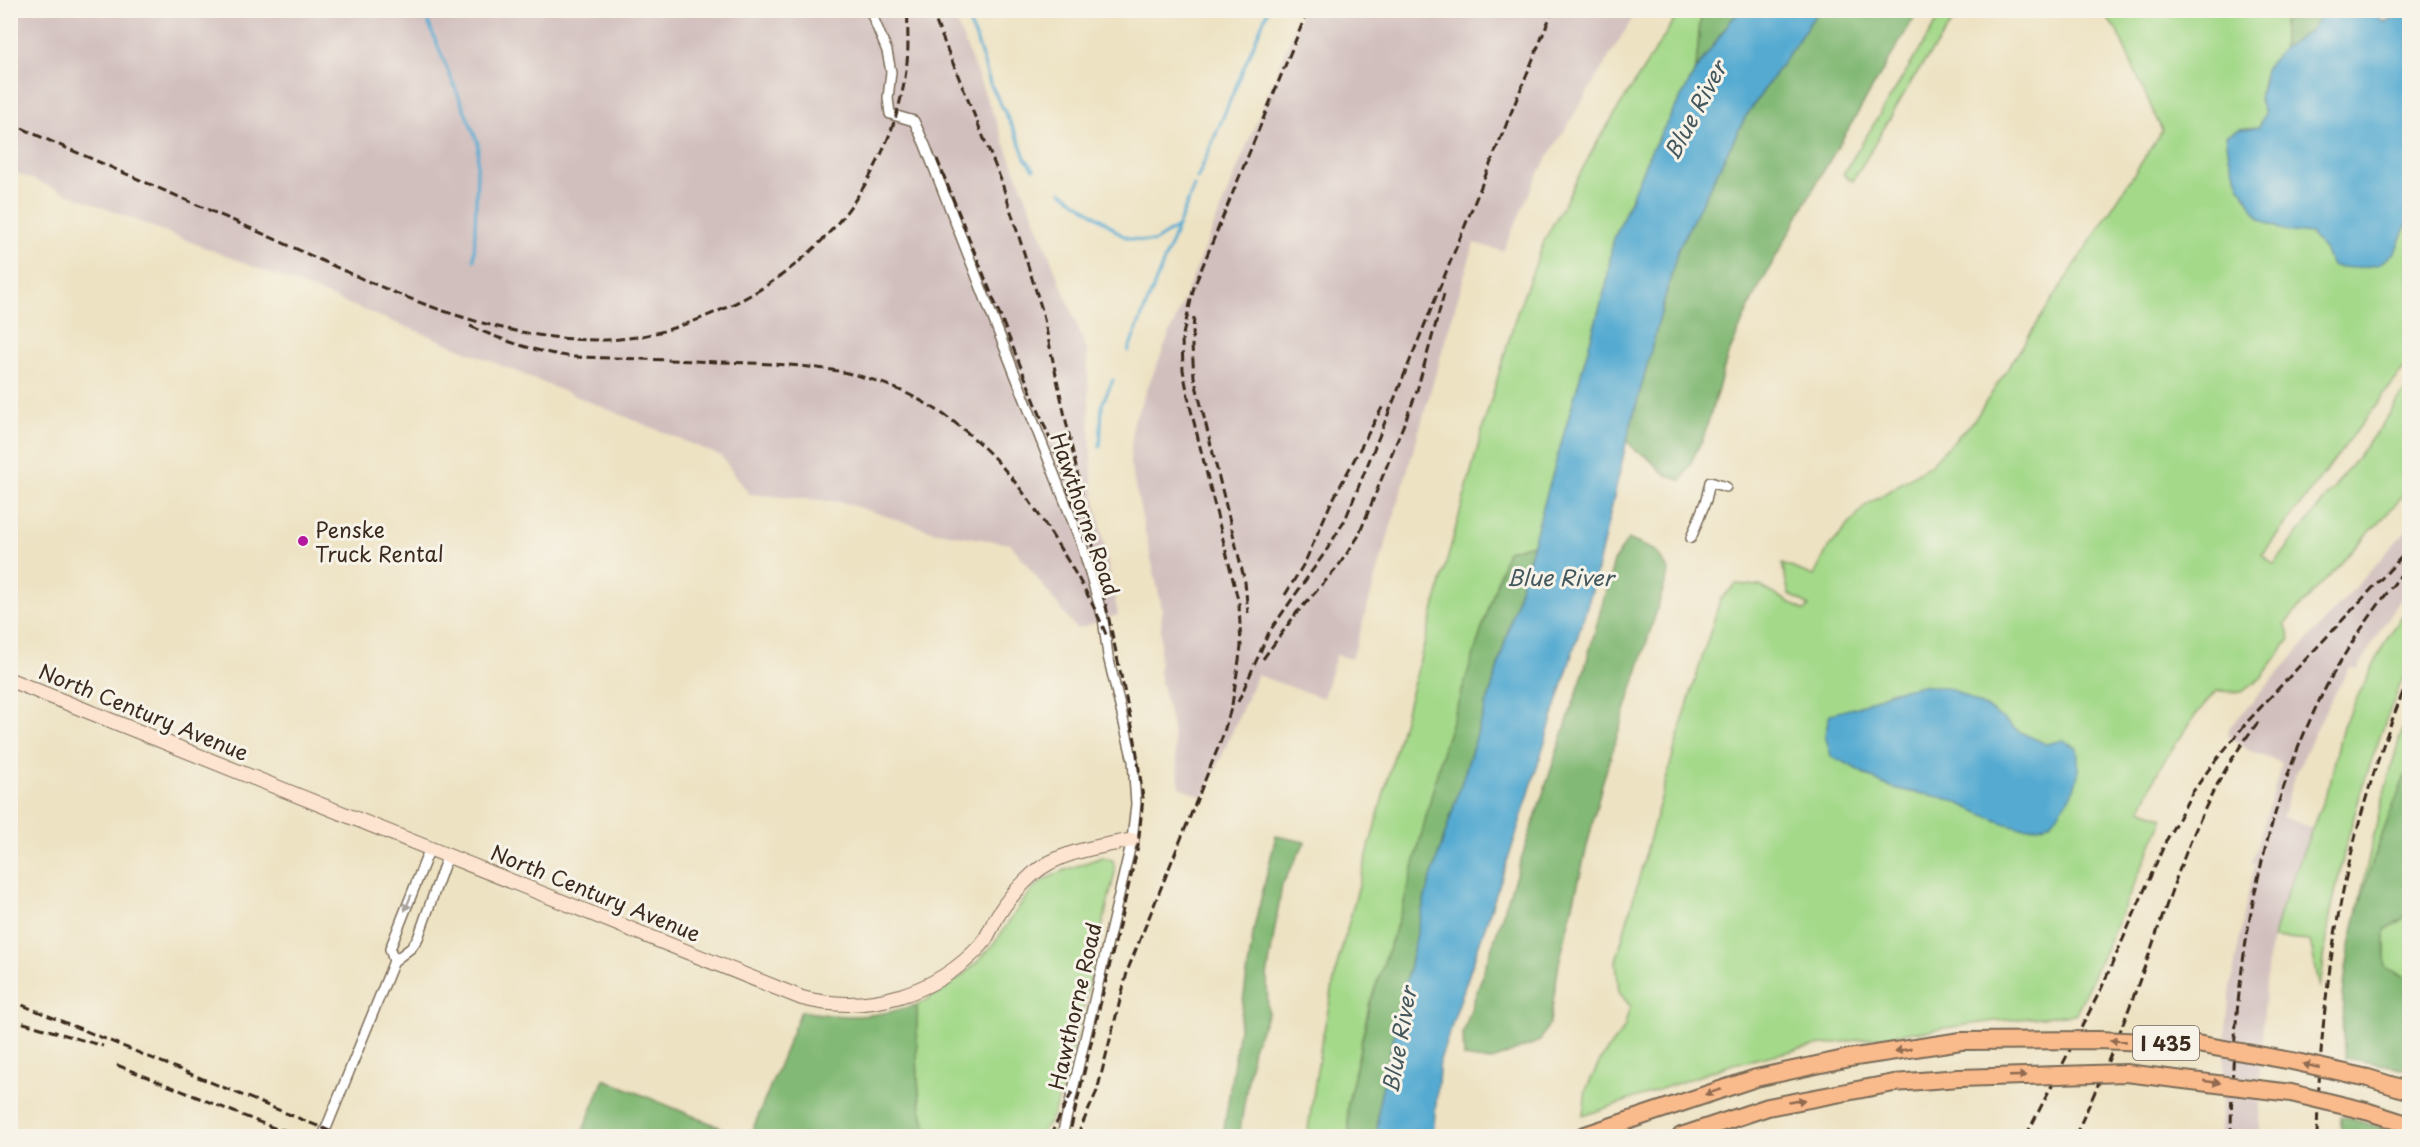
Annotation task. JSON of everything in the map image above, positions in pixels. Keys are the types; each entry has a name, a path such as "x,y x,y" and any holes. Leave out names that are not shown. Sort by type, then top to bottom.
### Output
{"highway":[{"name":"I 435","path":"1582,1137 1756,1078 1849,1058 1961,1041 2098,1040 2197,1044 2292,1061 2368,1078 2409,1091"},
{"name":"I 435","path":"1681,1137 1768,1107 1894,1083 1959,1078 2126,1073 2291,1093 2366,1111 2409,1125"}],"street":[{"name":"Hawthorne Road","path":"870,10 887,51 891,72 888,98 890,114 914,121 925,144 1082,545 1103,618 1108,656 1133,761 1136,804 1132,840 1062,1137"},
{"path":"1691,538 1706,501 1710,482 1726,487"},
{"name":"North Century Avenue","path":"10,680 802,998 819,1002 859,1004 909,993 936,981 983,942 1001,910 1032,874 1047,864 1105,845 1132,840"},
{"path":"394,961 390,949 430,848"},
{"path":"323,1137 394,961 411,948 418,938 448,854"}],"shaded area":[{"path":"10,11 952,11 1087,350 1092,483 1118,615 1076,629 1011,544 932,531 842,502 749,494 721,456 432,337 11,171"},
{"path":"1302,11 1637,11 1539,172 1503,251 1474,243 1352,659 1336,655 1323,698 1257,675 1204,797 1180,787 1172,726 1159,673 1162,608 1130,463 1133,423"},
{"path":"2409,527 2409,586 2358,669 2350,667 2324,713 2293,780 2282,817 2312,828 2280,911 2268,958 2260,1062 2260,1136 2220,1136 2226,1029 2231,986 2248,893 2256,864 2252,863 2282,763 2248,750 2228,736 2229,728"}],"green space":[{"path":"1944,10 1960,11 1914,77 1853,181 1843,174"},
{"path":"1680,11 1704,11 1700,23 1696,70 1649,155 1612,244 1607,282 1533,544 1507,551 1403,907 1370,1003 1347,1108 1350,1136 1307,1136 1321,1045 1337,966 1487,413 1517,313 1545,239 1596,144"},
{"path":"1704,11 1741,11 1731,20 1696,70 1700,23"},
{"path":"1818,11 1918,11 1821,175 1753,298 1727,358 1704,436 1682,481 1664,474 1645,455 1635,451 1627,440 1678,249 1746,116"},
{"path":"2101,11 2295,11 2283,23 2283,48 2266,70 2263,78 2261,94 2265,113 2259,127 2240,129 2284,231 2310,233 2324,249 2333,266 2395,252 2409,218 2409,362 2262,555 2274,565 2382,425 2409,385 2409,490 2285,623 2290,639 2261,678 2242,692 2216,691 2195,716 2160,767 2141,809 2164,818 2076,1014 1995,1021 1814,1046 1733,1064 1583,1116 1586,1090 1601,1059 1624,1028 1630,1006 1619,992 1616,961 1681,726 1720,600 1736,584 1760,586 1805,611 1809,606 1789,594 1782,564 1814,576 1827,550 1865,506 1930,465 1975,419 2162,131 2116,29"},
{"path":"2295,11 2324,11 2310,31 2283,48 2283,23"},
{"path":"1628,539 1656,551 1669,571 1602,784 1559,963 1550,1022 1540,1041 1490,1061 1464,1057 1463,1033 1584,671 1614,561"},
{"path":"1533,544 1493,684 1425,897 1379,1103 1377,1136 1350,1136 1347,1108 1370,1003 1403,907 1444,746 1507,551"},
{"path":"2409,607 2409,663 2362,788 2345,849 2330,916 2320,988 2310,941 2273,938 2280,911 2330,783 2343,726 2387,638"},
{"path":"2409,710 2409,766 2369,875 2353,935 2377,821"},
{"path":"2409,766 2409,910 2403,918 2385,930 2385,967 2409,979 2409,1069 2345,1058 2342,1021 2344,984 2359,909 2382,835"},
{"path":"1276,836 1305,842 1282,885 1267,977 1268,1014 1253,1048 1239,1136 1223,1136 1254,928"},
{"path":"1102,857 1113,860 1115,872 1066,1082 1051,1119 1039,1136 931,1136 925,1124 919,1092 917,1005 940,992 971,968 998,938 1024,901 1043,881"},
{"path":"2409,910 2409,979 2385,967 2385,930 2403,919"},
{"path":"917,1005 919,1092 925,1124 931,1136 750,1136 801,1011 860,1016 886,1013"},
{"path":"604,1079 741,1136 581,1136"},
{"path":"2341,1116 2409,1136 2341,1136"}],"water":[{"name":"Blue River","path":"1741,11 1818,11 1746,116 1678,249 1627,440 1593,587 1515,838 1440,1060 1433,1136 1377,1136 1379,1103 1425,897 1493,684 1607,282 1612,244 1649,155 1696,70 1731,20"},
{"path":"2324,11 2372,11 2384,22 2409,11 2409,218 2395,252 2378,265 2354,268 2332,266 2324,249 2310,234 2284,231 2259,218 2240,187 2229,157 2226,135 2240,129 2259,127 2265,113 2259,99 2265,69 2283,48 2310,31"},
{"path":"1922,685 1952,689 1992,711 2020,732 2046,744 2063,740 2077,748 2076,784 2053,821 2039,827 2027,828 2000,822 1951,800 1888,786 1831,757 1825,734 1830,714 1857,707 1890,692"}],"waterway":[{"path":"423,10 478,143 474,260"},
{"path":"963,10 976,38 990,83 1018,138 1025,158 1034,169"},
{"path":"1197,179 1268,10"},
{"path":"1128,351 1194,186"},
{"path":"1061,191 1121,235 1131,239 1154,242 1177,227"},
{"path":"1100,447 1102,404 1113,380"}],"railway":[{"path":"10,122 420,302 508,329 554,337 600,340 630,338 688,323 742,300 789,269 830,232 847,211 876,165 896,115 907,62 908,10"},
{"path":"931,10 1001,180 1042,310 1135,740 1143,798 1138,846 1069,1136"},
{"path":"1077,1136 1097,1091 1128,969 1222,738 1232,705 1241,647 1239,604 1190,406 1183,370 1182,339 1194,287 1308,10"},
{"path":"1238,702 1269,632 1345,520 1553,10"},
{"path":"937,159 1062,469 1085,542"},
{"path":"1294,616 1337,568 1358,537 1416,394 1445,291"},
{"path":"1194,317 1192,346 1194,377 1245,582 1248,613"},
{"path":"470,326 520,345 573,357 804,366 868,378 900,390 930,406 958,425 1007,472 1028,499 1072,568 1095,609 1107,637"},
{"path":"1285,595 1305,562 1330,505 1384,404"},
{"path":"2026,1136 2102,987 2166,841 2192,793 2247,722 2410,548"},
{"path":"2231,1136 2232,1078 2243,963 2252,906 2281,794 2326,687 2344,655 2410,563"},
{"path":"1263,659 1298,611"},
{"path":"2317,1136 2324,1016 2341,901 2369,788 2410,675"},
{"path":"2075,1136 2125,1018 2196,829 2223,774 2259,721"},
{"path":"10,1000 342,1136"},
{"path":"10,1019 103,1046"},
{"path":"117,1065 274,1128 313,1136"},
{"path":"1050,1136 1074,1088"}],"place":[{"name":"Penske Truck Rental","path":"303,541"}]}
